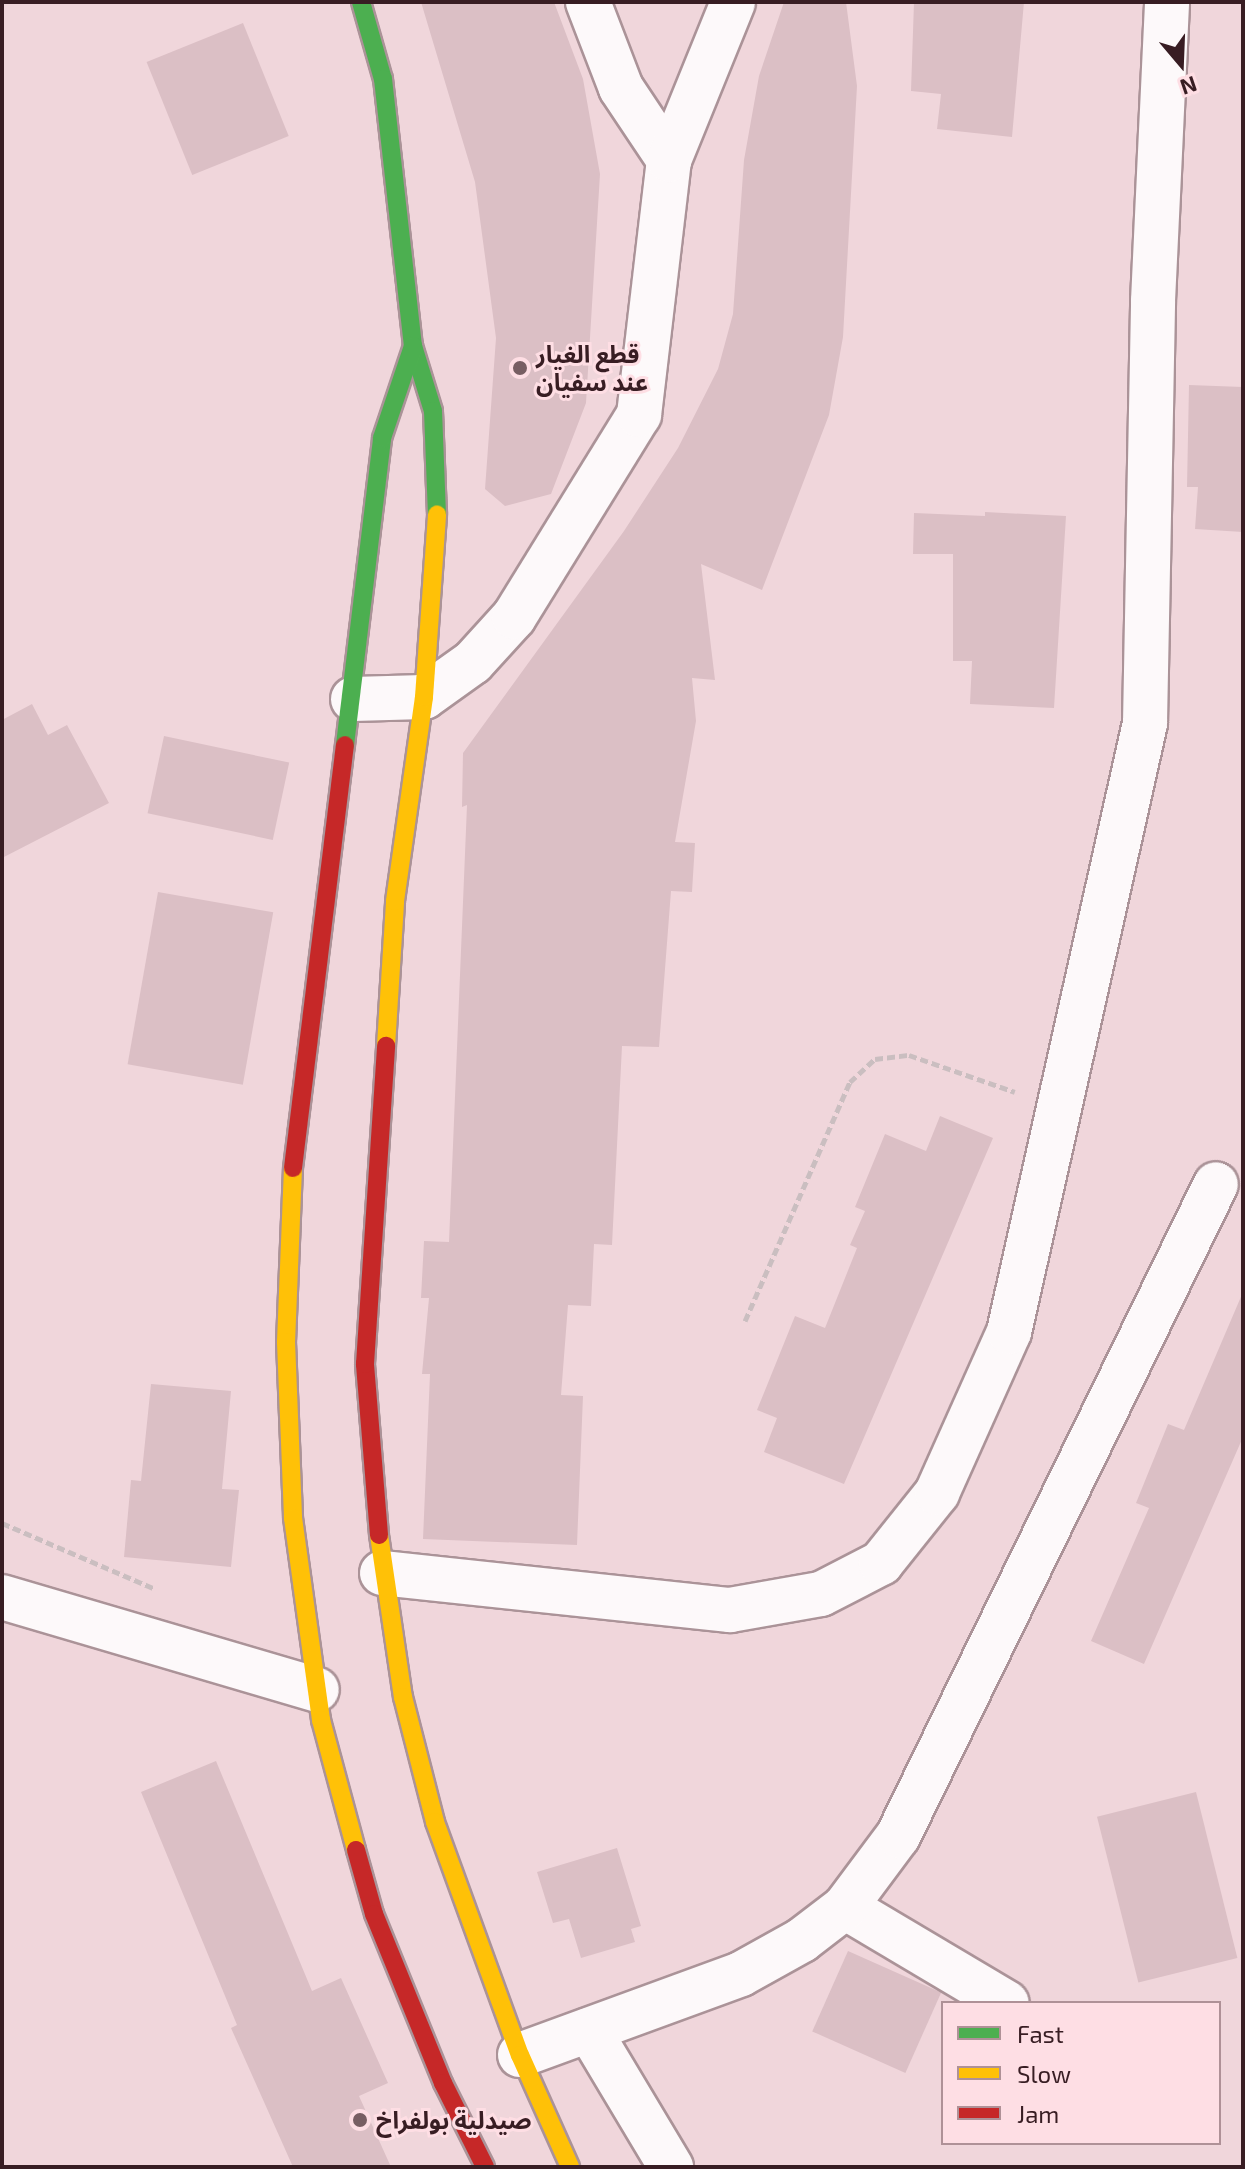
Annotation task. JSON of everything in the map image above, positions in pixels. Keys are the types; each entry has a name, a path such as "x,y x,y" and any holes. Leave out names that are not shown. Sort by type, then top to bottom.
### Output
{"main road":[{"path":"361,2 385,92 413,346 433,411 437,469 437,556 424,697 395,901 365,1364 382,1573 403,1697 435,1822 520,2055 570,2167"},
{"path":"413,346 382,438 290,1219 286,1342 293,1518 317,1690 374,1914 443,2083 485,2167"}],"street":[{"path":"588,2 621,88 669,160"},
{"path":"353,699 424,697 473,662 514,617 639,415 669,160 733,2"},
{"path":"382,1573 730,1610 821,1594 881,1563 937,1493 1009,1332 1062,1108 1145,723 1153,301 1167,2"},
{"path":"520,2055 741,1974 802,1940 845,1907 898,1836 1216,1184"},
{"path":"2,1597 317,1690"},
{"path":"845,1907 1004,2001"},
{"path":"589,2030 671,2167"}],"path":[{"path":"745,1321 850,1082 875,1059 909,1055 1062,1108"}],"building":[{"path":"421,2 554,2 583,79 600,174 586,403 551,494 505,506 485,489 496,338 475,182"},
{"path":"784,2 846,2 857,86 843,337 829,415 762,590 701,564 715,680 692,678 696,721 675,842 695,843 692,892 671,891 659,1047 622,1046 612,1245 594,1244 591,1306 568,1305 561,1395 583,1396 577,1545 423,1539 430,1374 422,1374 429,1298 421,1298 424,1241 449,1242 467,805 462,807 463,753 624,531 678,448 718,369 733,314 744,160 759,76"},
{"path":"914,2 1024,2 1012,137 937,129 941,94 911,91"},
{"path":"243,23 289,136 192,175 147,62"},
{"path":"1189,385 1243,387 1243,532 1195,529 1198,487 1187,487"},
{"path":"985,512 1066,516 1054,708 970,704 972,661 953,661 953,554 913,554 914,513 985,516"},
{"path":"32,704 48,735 67,725 109,803 2,858 2,720"},
{"path":"164,736 289,763 273,840 148,813"},
{"path":"158,892 273,912 243,1085 128,1064"},
{"path":"940,1116 993,1138 844,1484 764,1452 777,1418 757,1410 795,1316 825,1328 857,1248 850,1245 865,1211 855,1207 885,1134 926,1151"},
{"path":"1243,1292 1243,1437 1144,1664 1091,1641 1149,1508 1136,1503 1168,1424 1184,1430"},
{"path":"151,1384 231,1391 222,1489 239,1490 231,1567 124,1557 131,1480 141,1481"},
{"path":"216,1761 312,1991 341,1978 388,2083 359,2096 391,2167 293,2167 231,2028 237,2025 141,1792"},
{"path":"1196,1792 1237,1958 1138,1983 1097,1817"},
{"path":"617,1848 641,1926 631,1929 635,1942 581,1958 569,1919 553,1923 537,1872"},
{"path":"848,1951 941,1992 905,2073 812,2031"}],"traffic: fast":[{"path":"361,2 383,79 413,346 433,411 437,514"},
{"path":"345,745 382,438 413,346"}],"traffic: slow":[{"path":"386,1046 395,901 424,697 437,514"},
{"path":"293,1168 286,1342 293,1518 321,1720 356,1850"},
{"path":"379,1535 403,1697 435,1822 520,2055 570,2167"}],"traffic: jam":[{"path":"293,1168 345,745"},
{"path":"379,1535 365,1364 386,1046"},
{"path":"356,1850 374,1914 443,2083 485,2167"}],"place":[{"name":"قطع الغيار عند سفيان","path":"520,368"},
{"name":"صيدلية بولفراخ","path":"360,2120"}]}
